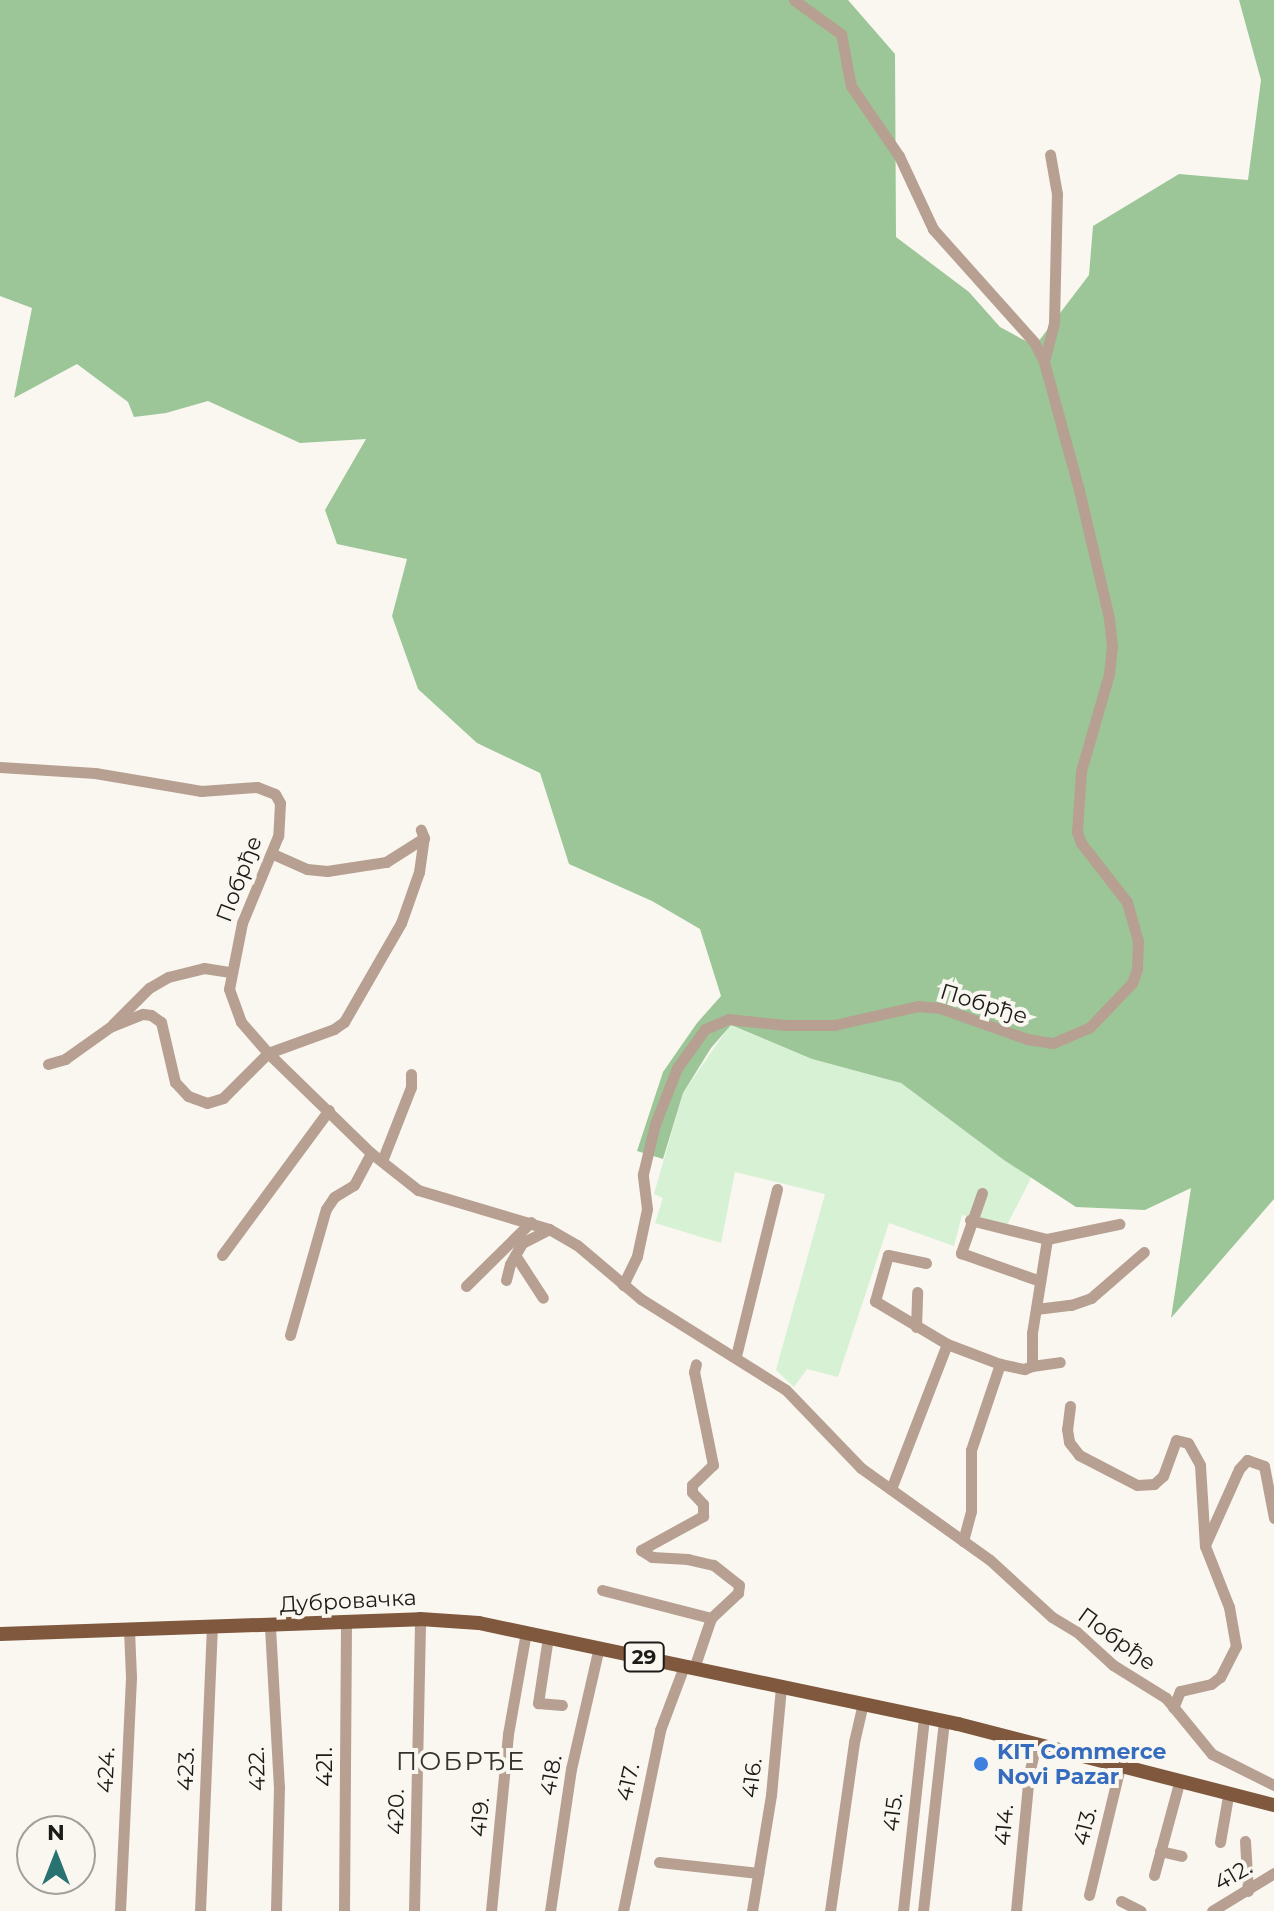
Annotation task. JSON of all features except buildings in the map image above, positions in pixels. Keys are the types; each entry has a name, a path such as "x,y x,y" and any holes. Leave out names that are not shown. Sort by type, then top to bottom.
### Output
{"main road":[{"name":"Дубровачка","path":"0,1634 453,1619 599,1647 944,1722 1036,1743 1228,1796 1274,1805"}],"street":[{"path":"794,0 841,34 851,86 899,156 933,229 1034,342 1044,362"},
{"path":"1044,362 1054,323 1057,194 1050,155"},
{"name":"Побрђе","path":"623,1285 637,1256 647,1209 643,1174 655,1124 677,1068 705,1029 728,1019 786,1025 834,1025 918,1006 940,1008 1027,1039 1053,1043 1089,1028 1132,983 1137,969 1138,941 1127,902 1081,843 1077,832 1081,771 1109,674 1112,647 1109,618 1079,490 1044,362"},
{"name":"Побрђе","path":"0,767 95,773 201,791 268,789 280,803 273,854 242,923 229,972 229,989 238,1014 268,1053 371,1153 418,1190 549,1229 577,1245 623,1285 786,1390 861,1468 990,1560 1052,1617 1077,1632 1113,1665 1166,1698 1212,1754 1274,1785"},
{"path":"110,1027 143,1014 158,1019 175,1082 188,1096 207,1103 223,1098 268,1053 320,1037 344,1022 401,923 419,872 422,834 386,862 335,870 307,869 273,854"},
{"path":"48,1064 65,1059 110,1027 160,980 204,968 229,972"},
{"path":"382,1161 408,1096 411,1074"},
{"path":"222,1255 329,1110"},
{"path":"290,1335 326,1209 334,1197 354,1185 371,1153"},
{"path":"736,1356 777,1189"},
{"path":"982,1193 970,1220 961,1253 1040,1281"},
{"path":"970,1220 1047,1239 1119,1224"},
{"path":"466,1286 531,1222"},
{"path":"506,1280 522,1243 549,1229"},
{"path":"1032,1366 1036,1309 1047,1239"},
{"path":"1036,1309 1071,1305 1091,1298 1144,1252"},
{"path":"515,1255 543,1298"},
{"path":"926,1263 888,1255 875,1301 947,1344 1000,1364 1024,1369 1060,1362"},
{"path":"916,1327 917,1292"},
{"path":"891,1489 947,1344"},
{"path":"689,1667 711,1618 738,1593 739,1585 713,1565 688,1559 652,1557 641,1550 703,1516 703,1504 692,1492 692,1485 713,1465 694,1372 696,1364"},
{"path":"963,1541 971,1511 971,1450 1000,1364"},
{"path":"1070,1406 1066,1416 1069,1442 1079,1455 1137,1485 1154,1484 1163,1476 1176,1440 1188,1443 1200,1465 1205,1546 1227,1599 1236,1646 1220,1677 1211,1684 1180,1691 1173,1708"},
{"path":"1205,1546 1239,1469 1247,1460 1264,1466 1274,1518"},
{"path":"602,1590 711,1618"},
{"name":"420.","path":"414,1911 420,1619"},
{"name":"421.","path":"344,1911 346,1623"},
{"name":"422.","path":"270,1627 279,1787 276,1911"},
{"name":"423.","path":"200,1911 212,1628"},
{"name":"424.","path":"120,1911 131,1677 129,1630"},
{"name":"419.","path":"491,1911 508,1734 526,1632"},
{"path":"548,1637 538,1703 562,1705"},
{"name":"418.","path":"550,1911 571,1769 599,1647"},
{"name":"417.","path":"623,1911 660,1730 689,1667"},
{"name":"416.","path":"752,1911 771,1795 781,1687"},
{"path":"830,1911 854,1742 863,1704"},
{"name":"415.","path":"903,1911 924,1718"},
{"name":"415.","path":"923,1911 944,1722"},
{"name":"414.","path":"1016,1911 1025,1803 1036,1743"},
{"name":"413.","path":"1089,1895 1120,1767"},
{"path":"1154,1875 1179,1783"},
{"path":"1220,1842 1228,1796"},
{"path":"1245,1841 1248,1891"},
{"path":"1160,1851 1181,1856"},
{"path":"659,1862 758,1873"},
{"name":"412.","path":"1212,1911 1274,1873"},
{"path":"1121,1901 1141,1911"}],"green space":[{"path":"0,0 848,0 895,54 896,237 969,292 1000,327 1035,346 1089,275 1093,226 1179,174 1248,180 1261,80 1239,0 1274,0 1274,1199 1171,1318 1191,1188 1145,1210 1076,1207 1004,1160 901,1083 812,1059 731,1025 711,1048 683,1093 663,1159 637,1151 663,1072 697,1023 721,996 700,929 652,901 569,864 540,773 477,743 418,689 392,616 407,559 337,544 325,510 366,439 300,443 208,401 166,413 134,417 128,402 77,364 14,398 32,308 0,296"},
{"path":"730,1025 812,1059 901,1083 1031,1178 1007,1225 962,1215 954,1246 889,1223 838,1377 807,1369 794,1387 776,1370 825,1194 735,1172 721,1243 655,1223 663,1198 654,1194 683,1093"}],"place":[{"name":"KIT Commerce Novi Pazar","path":"981,1764"}],"district":[{"name":"ПОБРЂЕ","path":"461,1762"}]}
